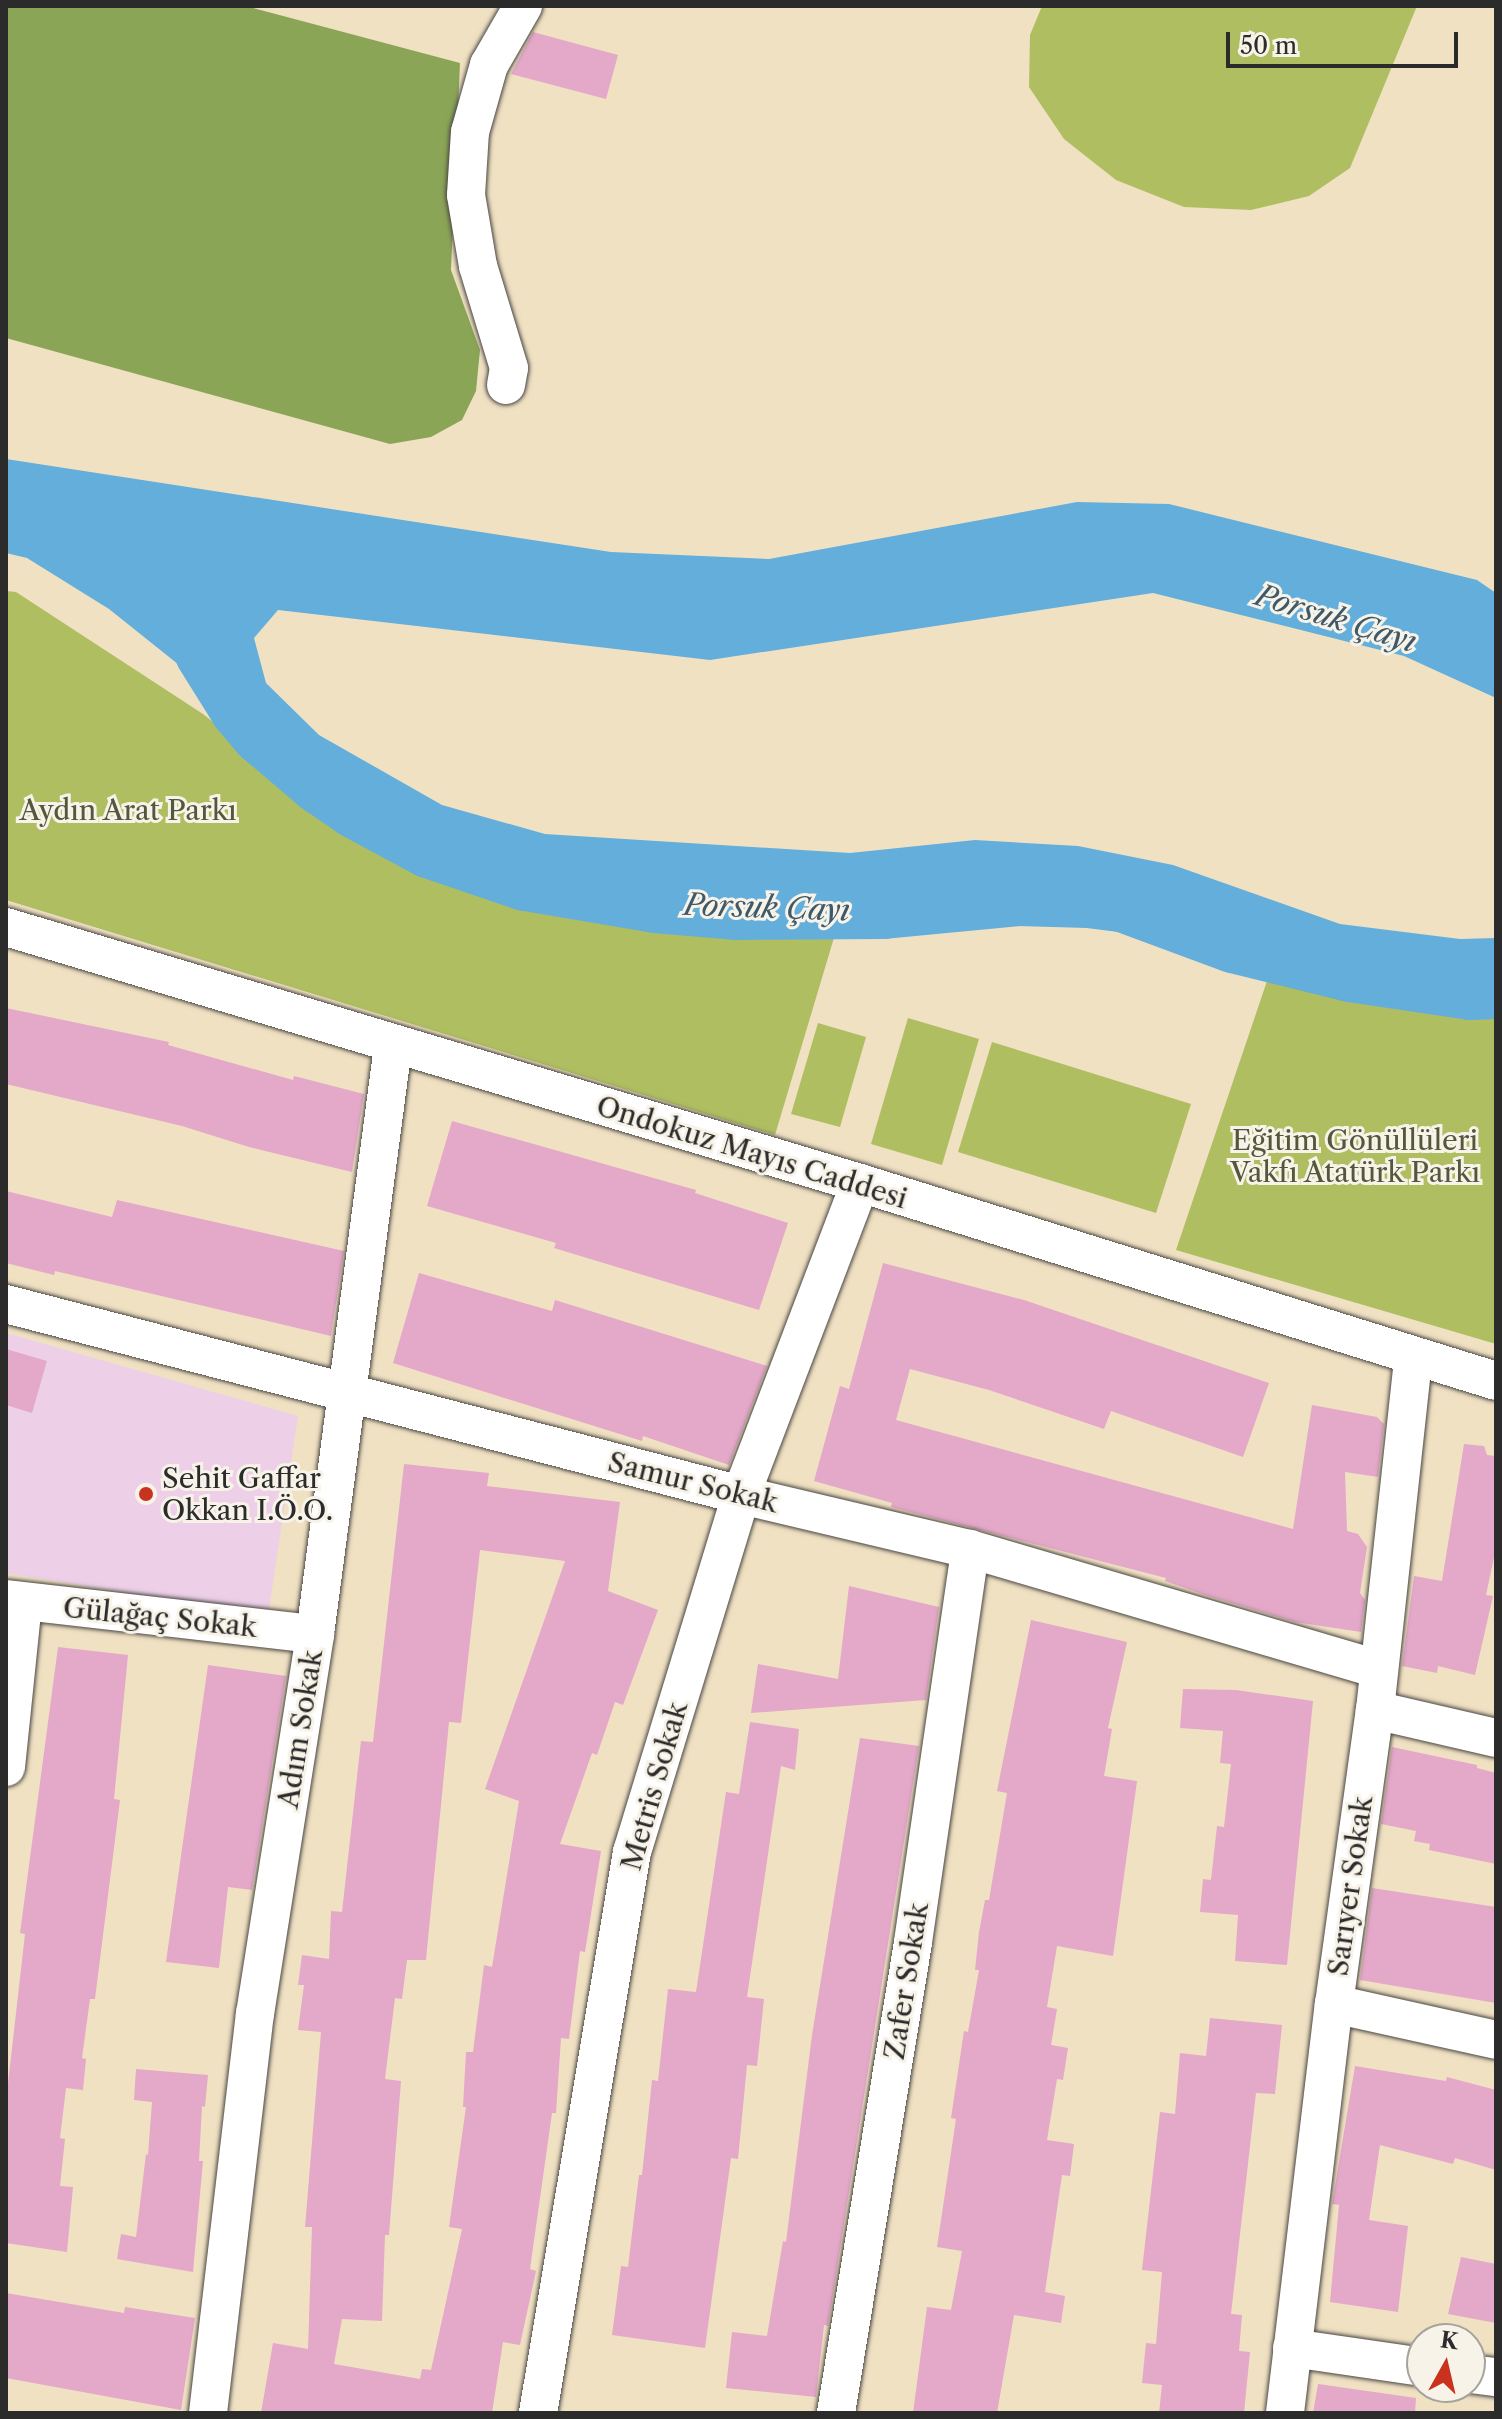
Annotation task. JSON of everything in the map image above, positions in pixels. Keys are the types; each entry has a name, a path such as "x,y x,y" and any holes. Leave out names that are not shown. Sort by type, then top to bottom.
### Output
{"street":[{"path":"506,385 509,368 478,266 466,195 470,132 489,65 523,6"},
{"name":"Ondokuz Mayıs Caddesi","path":"6,927 393,1046 860,1183 1413,1358 1496,1381"},
{"name":"Adım Sokak","path":"208,2413 255,2014 315,1634 393,1046"},
{"name":"Metris Sokak","path":"538,2413 632,1852 741,1495 860,1183"},
{"name":"Samur Sokak","path":"6,1304 741,1495 970,1549 1378,1669"},
{"name":"Sarıyer Sokak","path":"1285,2413 1334,2004 1375,1710 1413,1358"},
{"name":"Zafer Sokak","path":"836,2413 913,1942 970,1549"},
{"path":"6,1767 15,1600"},
{"name":"Gülağaç Sokak","path":"15,1600 315,1634"},
{"path":"1375,1710 1496,1738"},
{"path":"1334,2004 1496,2040"},
{"path":"1292,2348 1406,2365"}],"shaded area":[{"name":"Sehit Gaffar Okkan I.Ö.O.","path":"6,1333 298,1416 268,1616 6,1573"}],"green space":[{"path":"6,6 246,6 460,63 451,270 480,350 476,391 462,420 431,437 390,444 6,338"},
{"path":"1042,6 1417,6 1350,168 1309,196 1251,210 1184,207 1116,180 1064,139 1029,87 1030,35"},
{"name":"Aydın Arat Parkı","path":"6,591 16,592 203,714 369,845 584,910 836,931 775,1135 6,900"},
{"name":"Eğitim Gönüllüleri Vakfı Atatürk Parkı","path":"1268,978 1445,1006 1496,1010 1496,1344 1176,1250"},
{"path":"908,1018 979,1039 942,1165 871,1144"},
{"path":"818,1023 866,1037 840,1127 791,1114"},
{"path":"992,1042 1191,1104 1156,1213 958,1152"}],"water":[{"path":"6,459 611,552 769,559 1077,502 1169,504 1477,580 1496,593 1496,698 1404,656 1153,593 710,660 278,610 254,638 266,683 319,735 442,805 545,834 850,853 975,840 1078,846 1173,865 1340,924 1460,939 1496,938 1496,982 1457,984 1342,966 1114,887 1013,875 853,893 560,874 464,851 349,801 109,609 27,558 6,553"}],"building":[{"path":"533,32 618,55 606,99 511,74"},
{"path":"6,1008 169,1042 168,1045 293,1080 294,1076 364,1094 352,1172 249,1147 182,1126 6,1084"},
{"path":"452,1121 696,1190 695,1193 788,1223 759,1310 554,1248 556,1243 427,1206"},
{"path":"6,1191 112,1217 117,1200 344,1251 331,1336 55,1271 54,1275 6,1263"},
{"path":"883,1263 1024,1300 1269,1383 1243,1457 1111,1411 1104,1429 989,1390 910,1369 896,1420 1293,1529 1312,1405 1377,1417 1384,1424 1378,1477 1345,1472 1347,1531 1358,1534 1367,1547 1360,1593 1365,1600 1361,1632 1295,1622 1205,1595 1165,1581 1166,1578 891,1507 892,1503 814,1481 840,1386 849,1389"},
{"path":"419,1273 552,1311 555,1300 767,1366 729,1465 643,1436 642,1441 393,1363"},
{"path":"6,1349 47,1361 32,1413 6,1405"},
{"path":"1464,1444 1484,1446 1487,1455 1496,1456 1496,1548 1486,1595 1493,1596 1475,1675 1438,1666 1437,1673 1402,1666 1414,1576 1442,1581"},
{"path":"404,1464 489,1473 487,1486 620,1502 608,1591 658,1610 623,1705 615,1702 597,1755 592,1753 560,1844 601,1851 585,1952 580,1951 569,2039 561,2038 556,2113 552,2113 530,2269 536,2271 520,2345 503,2342 492,2413 261,2413 273,2343 308,2349 312,2227 305,2227 321,2032 298,2030 304,1985 298,1985 302,1955 329,1959 331,1911 342,1912 361,1741 373,1742","holes":["480,1550 565,1561 485,1789 519,1801 492,1967 484,1965 473,2052 466,2052 463,2107 466,2107 449,2227 462,2229 431,2370 422,2369 420,2379 334,2364 342,2319 382,2321 385,2235 389,2235 401,2081 385,2079 395,1998 402,1999 407,1960 426,1960 449,1722 461,1723"]},
{"path":"849,1586 939,1607 926,1700 751,1713 758,1664 838,1679"},
{"path":"1031,1620 1127,1642 1108,1728 1112,1729 1104,1776 1137,1781 1113,1956 1057,1946 1047,2007 1057,2009 1051,2045 1068,2048 1063,2080 1057,2079 1047,2140 1074,2144 1070,2176 1062,2175 1045,2292 1065,2296 1061,2323 1014,2315 997,2413 913,2413 927,2307 951,2310 962,2251 937,2247 956,2119 951,2118 964,2031 968,2032 979,1970 975,1970 979,1932 985,1900 989,1900 1007,1793 997,1791"},
{"path":"58,1647 128,1655 114,1799 120,1800 95,1999 90,1999 82,2058 86,2059 83,2090 66,2088 60,2138 65,2139 60,2186 73,2187 67,2252 6,2243 6,2101 25,1934 20,1933"},
{"path":"208,1665 286,1676 252,1890 228,1887 219,1968 166,1962"},
{"path":"1183,1689 1236,1690 1313,1701 1287,1965 1235,1961 1238,1915 1200,1912 1203,1879 1211,1880 1217,1826 1224,1827 1231,1764 1220,1763 1223,1731 1180,1728"},
{"path":"750,1722 799,1729 795,1770 781,1766 747,1997 764,1999 757,2066 747,2065 738,2159 731,2158 705,2348 612,2335 621,2266 628,2267 652,2080 658,2081 668,1989 696,1992 726,1792 739,1794"},
{"path":"860,1738 919,1746 828,2326 824,2325 816,2397 726,2388 732,2332 767,2336 783,2241 786,2242 812,2035"},
{"path":"1392,1747 1477,1765 1477,1768 1496,1773 1496,1864 1429,1850 1430,1844 1414,1841 1416,1831 1381,1824"},
{"path":"1372,1888 1496,1907 1496,2003 1360,1980"},
{"path":"1210,2018 1282,2025 1275,2094 1256,2093 1231,2314 1242,2315 1239,2351 1250,2352 1244,2413 1159,2413 1162,2385 1142,2383 1146,2343 1156,2344 1162,2272 1142,2270 1160,2112 1175,2114 1180,2053 1206,2056"},
{"path":"1355,2066 1446,2081 1447,2077 1496,2090 1496,2170 1455,2158 1453,2164 1380,2145 1369,2220 1408,2226 1398,2312 1330,2302 1339,2205 1332,2204"},
{"path":"136,2069 208,2075 205,2107 202,2106 199,2161 203,2161 193,2272 117,2259 121,2234 136,2237 148,2155 152,2102 134,2100"},
{"path":"1461,2257 1496,2264 1496,2323 1448,2314"},
{"path":"6,2293 124,2313 125,2307 195,2318 181,2410 6,2378"},
{"path":"1318,2384 1406,2397 1406,2403 1416,2403 1415,2413 1313,2413"}],"waterway":[{"name":"Porsuk Çayı","path":"203,654 238,710 260,736 319,786 354,810 428,850 525,883 655,905 736,912 884,911 1019,898 1088,900 1122,904 1233,945 1350,974 1470,992 1496,991"}],"place":[{"name":"Sehit Gaffar Okkan I.Ö.O.","path":"146,1494"}]}
